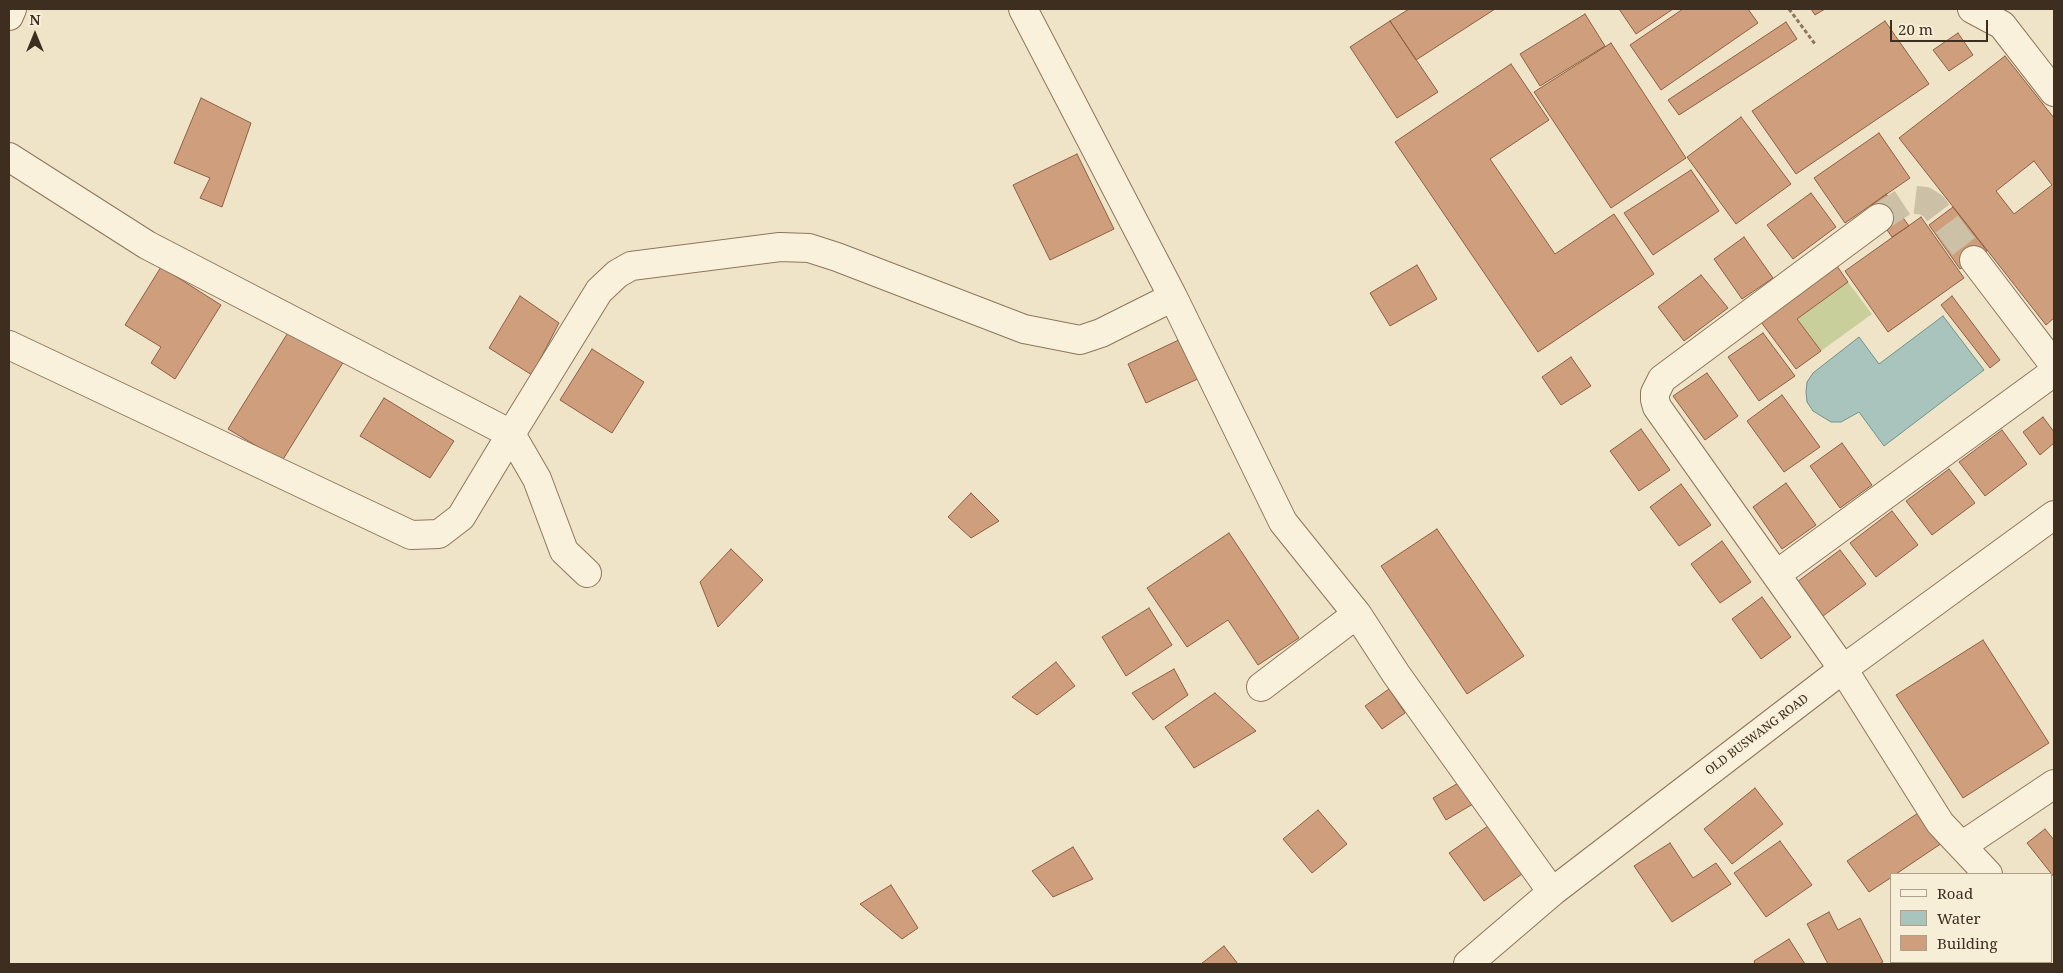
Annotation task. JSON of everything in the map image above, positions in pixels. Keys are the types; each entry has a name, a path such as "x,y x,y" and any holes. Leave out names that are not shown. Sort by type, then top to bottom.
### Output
{"street":[{"path":"9,16 12,9"},
{"path":"1023,9 1173,297 1284,522 1357,614 1396,674 1552,892"},
{"path":"1972,9 2002,25 2054,92"},
{"path":"9,157 148,245 511,434 537,479 564,551 587,573"},
{"path":"1879,218 1662,379 1655,392 1657,407 1844,669 1940,823 1963,845 1987,873"},
{"path":"9,345 411,535 440,534 461,517 599,291 616,274 631,266 780,247 808,248 837,257 1024,329 1080,340 1101,333 1173,297"},
{"path":"1974,260 2054,365"},
{"path":"1777,574 2054,372"},
{"name":"OLD BUSWANG ROAD","path":"1468,964 1552,892 1844,669 2054,515"},
{"path":"1261,687 1357,614"},
{"path":"1963,845 2054,784"}],"path":[{"path":"1789,9 1815,44"}],"green space":[{"path":"1848,282 1872,314 1821,351 1797,319"}],"water":[{"path":"1943,316 1984,370 1884,446 1859,412 1841,422 1831,422 1813,411 1807,402 1807,382 1813,373 1859,337 1879,364"}],"building":[{"path":"1409,9 1495,9 1416,60 1390,21"},
{"path":"1619,9 1673,9 1636,34"},
{"path":"1683,9 1748,9 1758,23 1661,90 1630,45"},
{"path":"1811,9 1825,9 1815,15"},
{"path":"1585,14 1605,46 1540,86 1520,54"},
{"path":"1390,21 1438,92 1397,118 1350,47"},
{"path":"1885,21 1929,84 1796,174 1752,111"},
{"path":"1786,22 1797,39 1679,115 1668,100"},
{"path":"1958,33 1973,55 1949,71 1933,50"},
{"path":"1611,43 1686,158 1611,208 1534,92"},
{"path":"2005,56 2054,118 2054,318 2046,325 1899,138","holes":["2034,161 2052,185 2014,214 1996,191"]},
{"path":"1511,64 1549,120 1490,159 1555,254 1614,214 1654,274 1538,352 1395,142"},
{"path":"201,98 251,123 222,207 200,198 210,178 174,163"},
{"path":"1741,117 1791,184 1736,224 1687,157"},
{"path":"1879,133 1910,178 1845,223 1814,178"},
{"path":"1077,154 1114,229 1050,260 1013,185"},
{"path":"1691,170 1719,211 1653,255 1624,213"},
{"path":"1811,193 1836,227 1793,259 1767,225"},
{"path":"1886,194 1909,226 1892,237 1870,206"},
{"path":"1953,207 1987,251 1960,269 1929,225"},
{"path":"1921,217 1964,278 1888,332 1845,271"},
{"path":"1744,237 1773,278 1742,299 1714,259"},
{"path":"1417,265 1437,299 1390,326 1370,293"},
{"path":"1837,266 1848,282 1797,319 1821,351 1796,369 1761,322"},
{"path":"161,267 221,305 175,379 151,363 161,347 125,325"},
{"path":"1701,275 1728,308 1684,341 1658,307"},
{"path":"520,296 559,323 532,375 489,348"},
{"path":"1952,296 2000,360 1990,368 1941,305"},
{"path":"289,331 344,361 282,461 228,429"},
{"path":"1763,333 1795,376 1759,401 1728,357"},
{"path":"1185,337 1204,376 1146,403 1128,364"},
{"path":"592,349 644,382 612,433 560,400"},
{"path":"1571,357 1591,386 1561,405 1542,377"},
{"path":"1707,373 1738,416 1705,440 1673,396"},
{"path":"1782,395 1820,447 1784,472 1747,421"},
{"path":"384,398 454,441 430,478 360,436"},
{"path":"2043,417 2054,432 2054,443 2040,455 2023,432"},
{"path":"1641,429 1670,470 1639,491 1610,451"},
{"path":"2002,430 2027,464 1985,496 1959,462"},
{"path":"1842,443 1872,485 1840,508 1810,466"},
{"path":"1949,469 1975,503 1932,535 1906,501"},
{"path":"1786,483 1816,525 1782,549 1753,507"},
{"path":"1681,484 1711,525 1679,546 1650,507"},
{"path":"971,493 999,521 971,538 948,517"},
{"path":"1892,511 1918,545 1876,577 1850,543"},
{"path":"1437,529 1524,656 1467,694 1381,566"},
{"path":"1229,533 1299,638 1258,665 1228,620 1187,647 1147,588"},
{"path":"1722,541 1751,582 1720,603 1691,564"},
{"path":"731,549 763,580 718,627 700,582"},
{"path":"1840,550 1866,584 1823,616 1797,582"},
{"path":"1762,597 1791,637 1761,659 1732,619"},
{"path":"1149,608 1172,645 1126,676 1102,637"},
{"path":"1983,640 2049,743 1963,798 1896,695"},
{"path":"1056,662 1075,686 1037,715 1012,697"},
{"path":"1174,669 1188,695 1153,720 1132,693"},
{"path":"1389,689 1405,713 1382,729 1365,706"},
{"path":"1215,693 1256,731 1194,768 1165,727"},
{"path":"1460,782 1473,804 1446,820 1433,798"},
{"path":"1755,788 1783,824 1732,864 1704,829"},
{"path":"1318,810 1347,844 1312,873 1283,839"},
{"path":"1921,811 1942,843 1897,873 1890,873 1890,878 1869,892 1847,861"},
{"path":"1488,826 1522,874 1484,901 1449,853"},
{"path":"2045,829 2054,840 2054,877 2053,873 2051,873 2027,843"},
{"path":"1780,841 1812,885 1766,917 1734,873"},
{"path":"1670,843 1693,878 1716,863 1731,884 1672,922 1634,866"},
{"path":"1073,847 1093,879 1053,897 1032,871"},
{"path":"891,885 918,928 902,939 860,904"},
{"path":"1829,912 1838,930 1860,918 1883,962 1879,964 1828,964 1807,924"},
{"path":"1789,939 1805,964 1755,964 1754,961"},
{"path":"1224,946 1238,964 1201,964"}],"tunnel":[{"path":"1879,218 1908,199 1925,201 1933,206 1974,260"}]}
